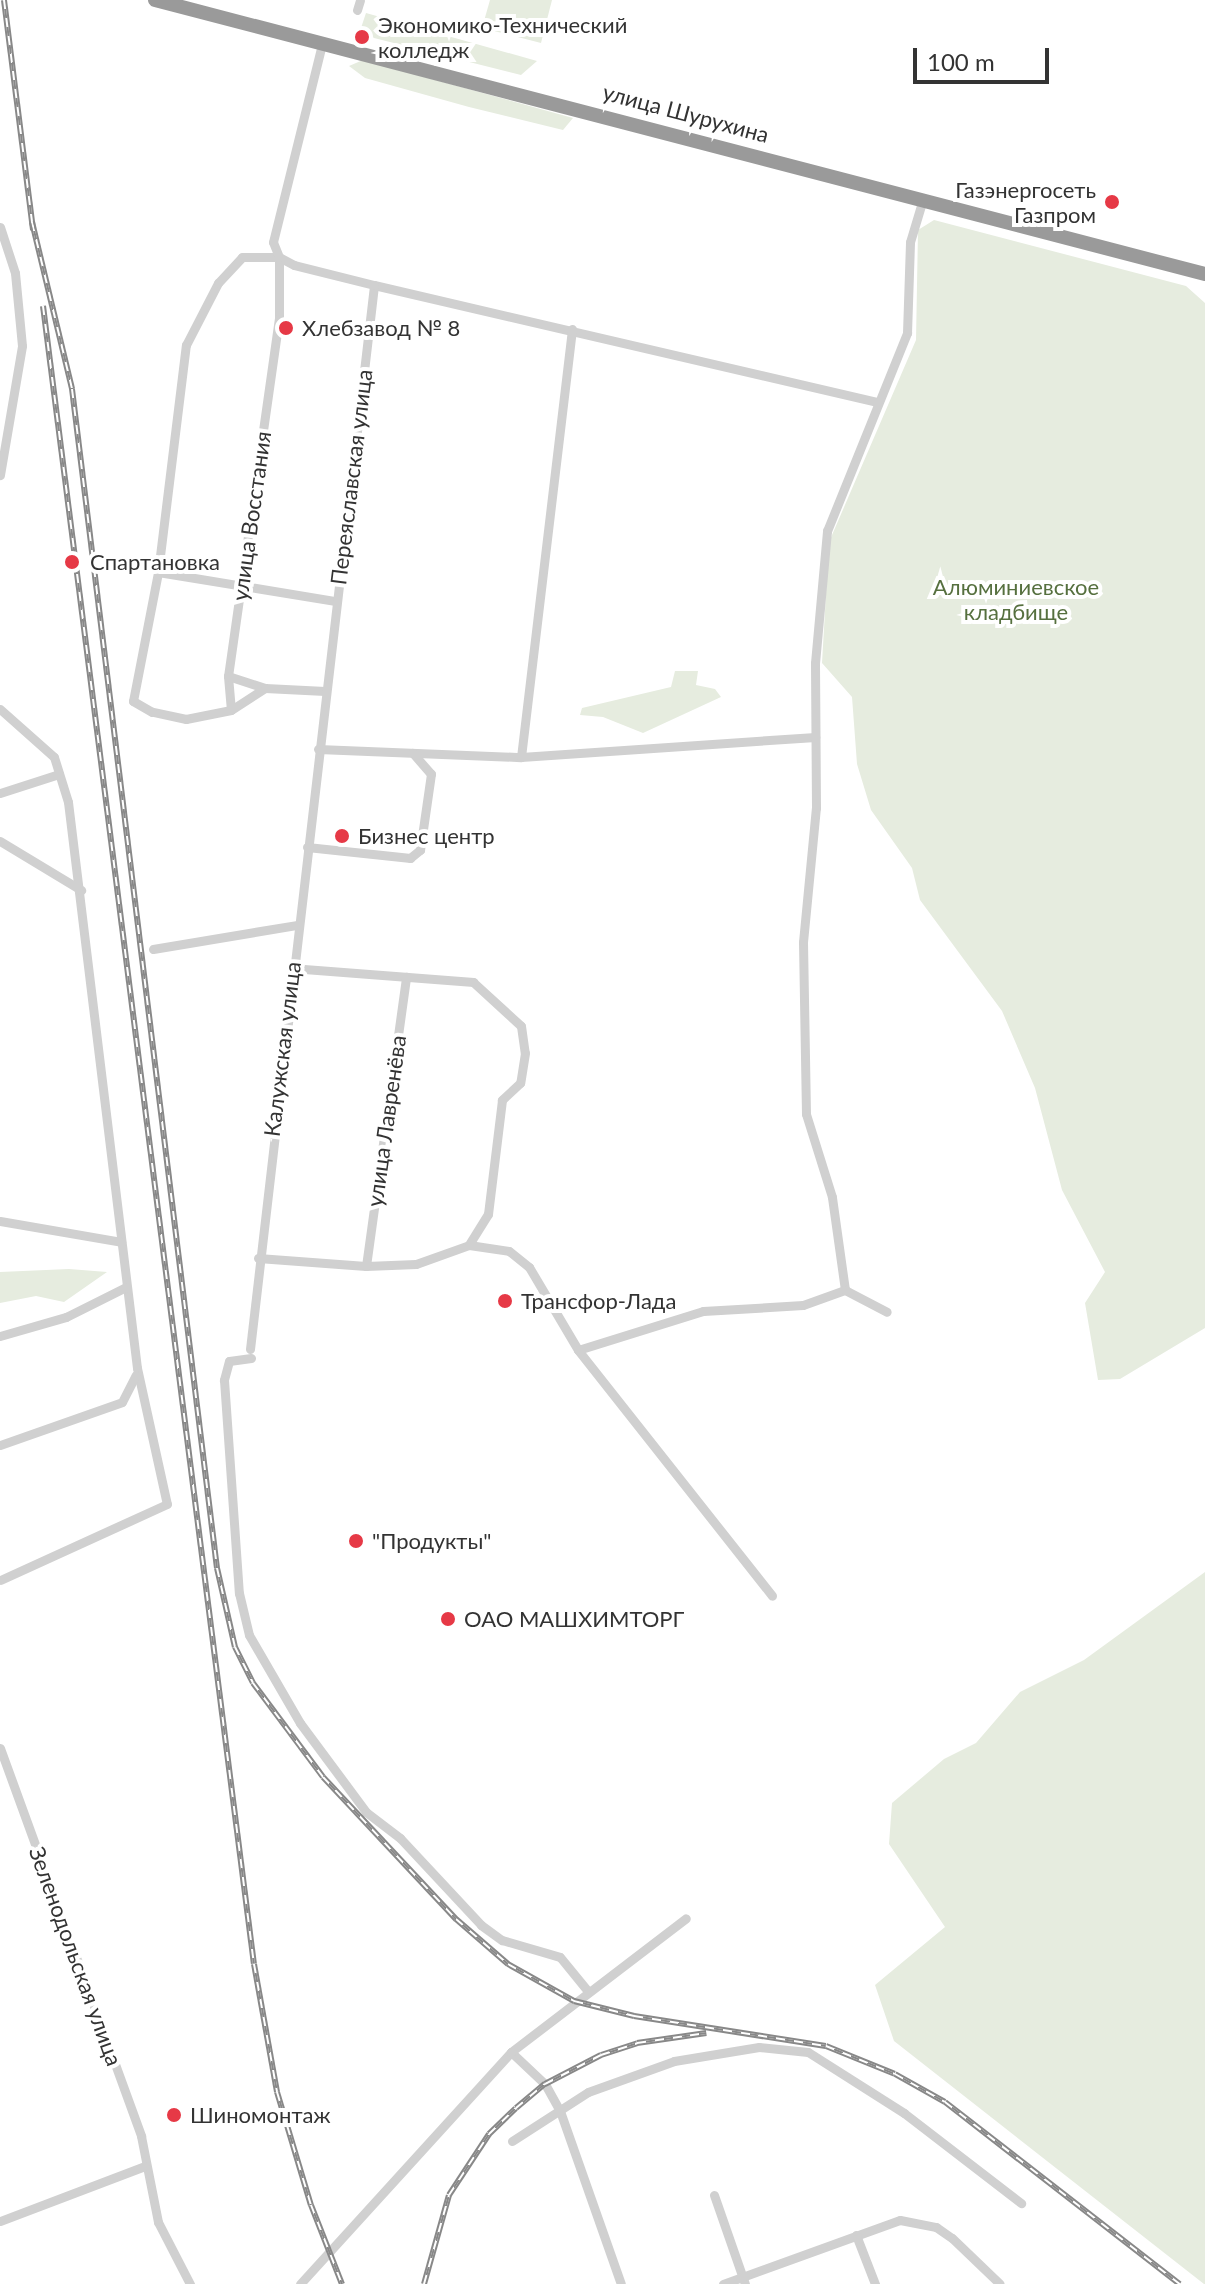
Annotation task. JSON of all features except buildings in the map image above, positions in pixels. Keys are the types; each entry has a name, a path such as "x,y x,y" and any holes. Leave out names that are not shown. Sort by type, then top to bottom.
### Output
{"highway":[{"name":"улица Шурухина","path":"155,0 1205,274"}],"street":[{"path":"279,257 273,242 277,218 322,44"},
{"path":"845,1290 832,1197 806,1114 803,942 816,808 815,663 827,531 907,333 910,242 923,199"},
{"path":"0,227 15,273 22,346 0,475"},
{"path":"265,688 231,710 186,719 152,712 133,701 158,572 186,345 218,283 242,257 279,257 374,285 877,402"},
{"name":"улица Восстания","path":"231,710 228,676 279,318 279,257"},
{"name":"Переяславская улица","path":"318,749 374,285"},
{"path":"521,757 572,329"},
{"path":"158,572 241,582 336,601"},
{"path":"228,676 265,688 325,691"},
{"path":"0,709 54,757 59,774 81,890 137,1368 167,1504 0,1580"},
{"path":"318,749 521,757 815,737"},
{"name":"Калужская улица","path":"318,749 258,1258 251,1353 229,1361 224,1380 239,1593 255,1647 300,1723 366,1812 400,1838 481,1925 502,1940 560,1957 587,1990"},
{"path":"307,847 410,858 420,850 431,774 413,753"},
{"path":"0,793 59,774"},
{"path":"0,841 81,890"},
{"path":"153,949 296,925"},
{"path":"291,968 473,982 521,1026 525,1053 520,1083 502,1100 488,1214 469,1245"},
{"name":"улица Лавренёва","path":"366,1266 406,977"},
{"path":"0,1221 121,1242"},
{"path":"258,1258 366,1266 416,1264 469,1245 509,1251 529,1267 578,1350 772,1596"},
{"path":"0,1336 66,1317 126,1287"},
{"path":"578,1350 703,1311 803,1305 845,1290 887,1312"},
{"path":"0,1445 122,1402 134,1387 137,1368"},
{"name":"Зеленодольская улица","path":"0,1748 141,2136 158,2222 190,2284"},
{"path":"300,2284 511,2052 587,1990 686,1918"},
{"path":"512,2141 588,2092 674,2061 759,2047 808,2052 904,2113 1021,2203"},
{"path":"511,2052 545,2084 560,2111 621,2284"},
{"path":"0,2221 145,2166"},
{"path":"714,2195 744,2280"},
{"path":"723,2284 744,2280 900,2220 936,2227 966,2249 1000,2284"},
{"path":"856,2235 875,2284"}],"green space":[{"path":"490,0 552,0 541,43 482,28"},
{"path":"366,13 537,61 521,75 374,38 361,28"},
{"path":"363,60 573,118 563,130 469,107 365,78 349,66"},
{"name":"Алюминиевское кладбище","path":"934,220 1186,286 1205,303 1205,1328 1120,1379 1098,1380 1085,1303 1105,1272 1062,1190 1035,1088 1002,1011 920,900 912,868 871,810 857,764 852,697 822,663 829,542 916,340 918,230"},
{"path":"675,671 698,671 696,685 715,689 721,697 643,733 603,717 580,715 582,708 671,687"},
{"path":"69,1269 107,1272 64,1302 36,1296 0,1303 0,1272"},
{"path":"1205,1572 1204,2284 894,2041 875,1985 945,1927 889,1844 892,1803 944,1759 976,1743 1020,1692 1084,1660"}],"railway":[{"path":"4,0 33,230"},
{"path":"32,222 72,389 217,1568 235,1647 253,1683 323,1777 456,1919 508,1964 574,2001 634,2016 826,2046 895,2074 945,2102 1180,2284"},
{"path":"43,306 254,1964 277,2092 311,2205 342,2284"},
{"path":"424,2284 449,2195 489,2134 516,2108 545,2084 601,2055 637,2043 706,2033"}],"place":[{"name":"Экономико-Технический колледж","path":"362,37"},
{"name":"Газэнергосеть Газпром","path":"1112,202"},
{"name":"Хлебзавод № 8","path":"286,328"},
{"name":"Спартановка","path":"72,562"},
{"name":"Бизнес центр","path":"342,836"},
{"name":"Трансфор-Лада","path":"505,1301"},
{"name":"\"Продукты\"","path":"356,1541"},
{"name":"ОАО МАШХИМТОРГ","path":"448,1619"},
{"name":"Шиномонтаж","path":"174,2115"}]}
